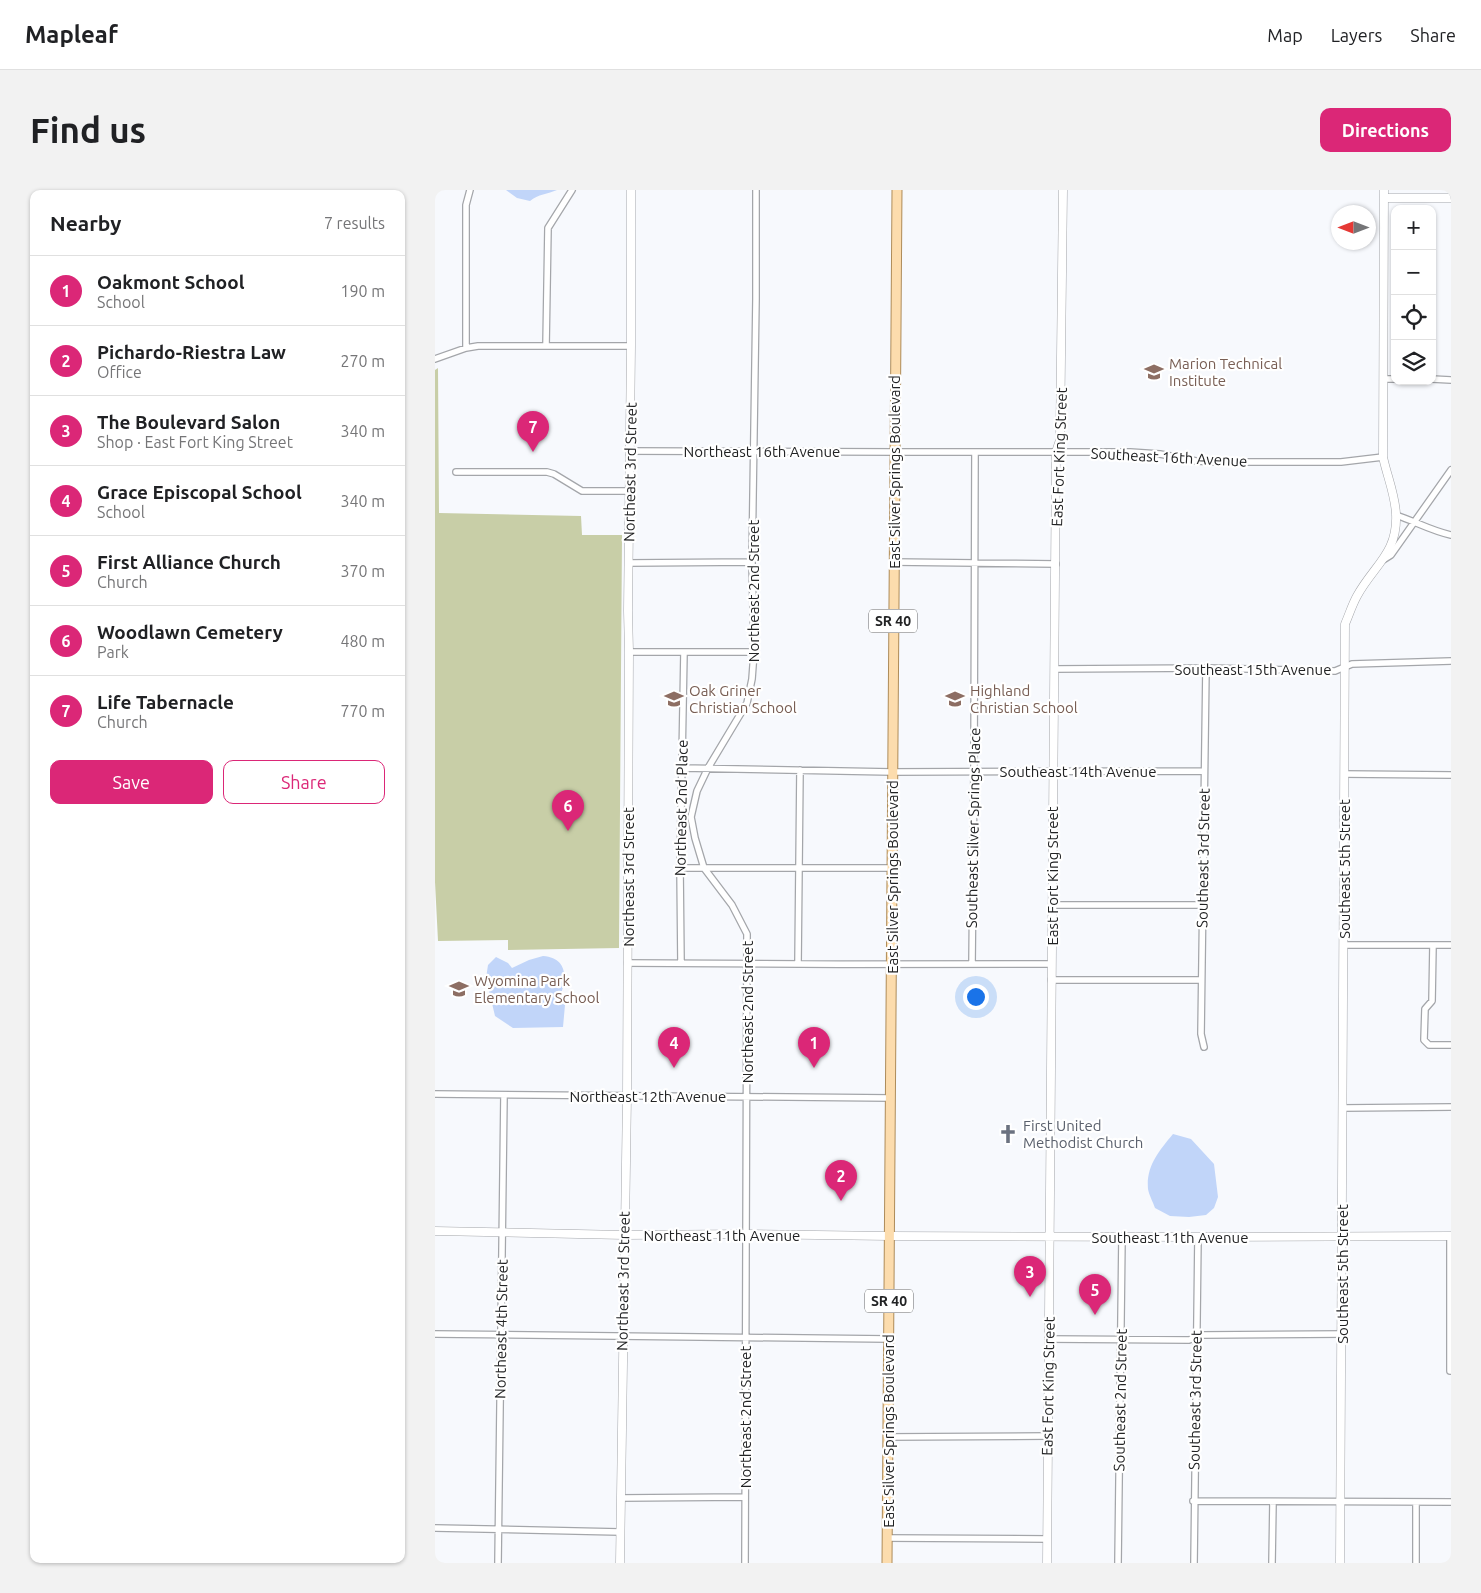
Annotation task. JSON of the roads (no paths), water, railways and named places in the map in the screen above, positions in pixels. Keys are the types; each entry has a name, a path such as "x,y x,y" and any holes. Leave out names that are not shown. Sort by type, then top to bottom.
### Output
{"main road":[{"name":"East Silver Springs Boulevard","path":"887,1563 897,190"}],"street":[{"path":"466,348 466,204 469,190"},
{"path":"546,346 548,228 572,190"},
{"name":"Northeast 3rd Street","path":"620,1563 627,1096 631,190"},
{"name":"Northeast 2nd Street","path":"745,1563 747,934 732,905 704,868 692,820 697,791 708,768 747,703 752,679 754,652 752,562 756,190"},
{"name":"East Fort King Street","path":"1047,1563 1056,452 1060,440 1063,190"},
{"path":"1427,190 1437,198"},
{"path":"1384,194 1451,198"},
{"name":"Southeast 5th Street","path":"1340,1563 1345,624 1357,595 1389,551 1395,534 1396,515 1383,457 1384,194"},
{"path":"435,359 466,348 478,346 631,346"},
{"path":"1384,379 1391,379"},
{"path":"1436,379 1451,380"},
{"name":"Northeast 16th Avenue","path":"630,451 894,452"},
{"name":"Southeast 16th Avenue","path":"894,452 1130,452 1160,454 1196,461 1219,462 1341,462 1383,457"},
{"name":"Southeast Silver Springs Place","path":"972,964 975,452"},
{"path":"1381,562 1391,555 1451,470"},
{"path":"456,472 547,472 554,474 582,491 630,491"},
{"path":"1396,515 1451,535"},
{"path":"629,563 752,562"},
{"path":"893,562 1056,564"},
{"path":"629,652 754,652"},
{"name":"Northeast 2nd Place","path":"681,963 680,868 683,652"},
{"name":"Southeast 15th Avenue","path":"1055,669 1206,668 1335,671 1346,666 1375,663 1451,661"},
{"name":"Southeast 3rd Street","path":"1204,1047 1201,1034 1201,980 1206,668"},
{"name":"Southeast 14th Avenue","path":"682,768 892,772 1204,771"},
{"path":"798,963 801,770"},
{"path":"1344,774 1451,775"},
{"path":"681,820 692,820"},
{"path":"680,868 892,868"},
{"path":"1052,905 1202,905"},
{"path":"1343,945 1451,945"},
{"path":"1433,945 1432,1001 1425,1009 1424,1040 1429,1045 1451,1045"},
{"path":"627,963 1052,964"},
{"path":"1051,980 1201,980"},
{"name":"Northeast 12th Avenue","path":"435,1094 890,1098"},
{"name":"Northeast 4th Street","path":"498,1563 504,1095"},
{"path":"1343,1108 1451,1108"},
{"name":"Northeast 11th Avenue","path":"435,1231 624,1235 889,1236"},
{"name":"Southeast 11th Avenue","path":"889,1236 1198,1238 1451,1236"},
{"path":"1450,1371 1451,1236"},
{"name":"Southeast 2nd Street","path":"1118,1563 1122,1237"},
{"name":"Southeast 3rd Street","path":"1194,1563 1193,1502 1198,1238"},
{"path":"435,1334 889,1339"},
{"path":"1048,1339 1121,1338 1189,1340 1196,1336 1342,1334"},
{"path":"888,1437 1047,1436"},
{"path":"621,1498 745,1497"},
{"path":"1193,1502 1451,1502"},
{"path":"1272,1563 1273,1502"},
{"path":"1415,1502 1415,1563"},
{"path":"435,1528 620,1532"},
{"path":"887,1538 1047,1539"}],"water":[{"path":"506,190 557,190 540,195 530,201 517,198"},
{"path":"543,956 557,961 563,970 564,983 560,997 565,1005 563,1027 513,1028 495,1016 486,978 488,965 496,957 508,963 512,968"},
{"path":"1173,1134 1191,1139 1214,1164 1218,1197 1214,1208 1206,1215 1189,1217 1170,1216 1155,1208 1150,1196 1148,1181 1151,1166 1158,1153"}],"place":[{"name":"Marion Technical Institute","path":"1154,372"},
{"name":"Life Tabernacle","path":"533,452"},
{"name":"Oak Griner Christian School","path":"674,699"},
{"name":"Highland Christian School","path":"955,699"},
{"name":"Woodlawn Cemetery","path":"568,831"},
{"name":"Wyomina Park Elementary School","path":"459,989"},
{"name":"Grace Episcopal School","path":"674,1068"},
{"name":"Oakmont School","path":"814,1068"},
{"name":"First United Methodist Church","path":"1008,1134"},
{"name":"Pichardo-Riestra Law","path":"841,1201"},
{"name":"The Boulevard Salon","path":"1030,1297"},
{"name":"First Alliance Church","path":"1095,1315"}]}
